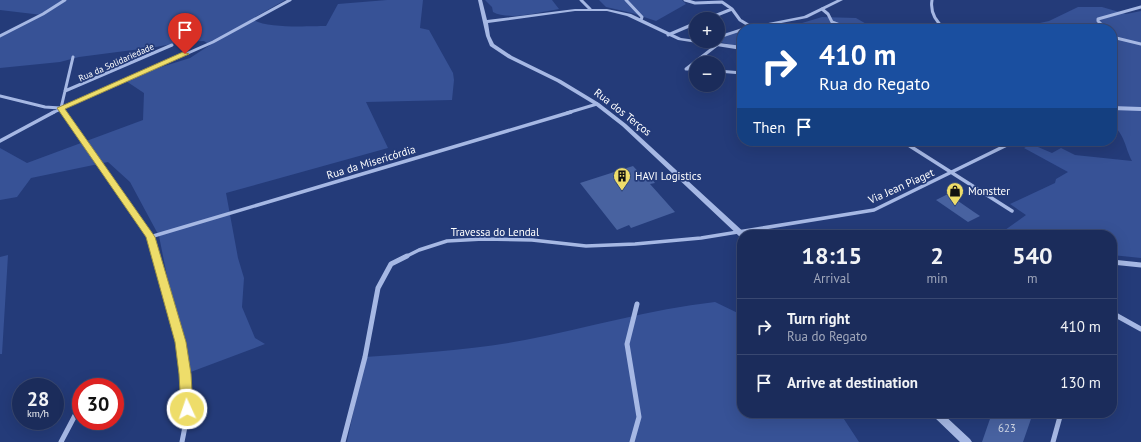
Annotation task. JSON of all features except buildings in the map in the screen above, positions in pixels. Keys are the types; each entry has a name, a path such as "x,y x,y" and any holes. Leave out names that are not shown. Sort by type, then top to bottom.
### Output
{"street":[{"path":"0,36 43,14 65,0"},
{"path":"0,141 61,108 213,42 290,0"},
{"name":"Rua dos Terços","path":"480,0 488,36 492,45 499,51 559,81 597,104 629,130 737,230"},
{"path":"581,0 590,9"},
{"path":"626,0 641,15 641,20"},
{"path":"685,0 695,3 722,2 732,9 740,20 747,24"},
{"path":"765,24 796,20 841,0"},
{"path":"932,0 931,5 935,21 939,24"},
{"path":"1101,24 1098,21 1098,18 1141,7"},
{"path":"485,22 590,9 617,12 641,20 680,40 689,42"},
{"path":"724,12 732,9"},
{"path":"822,9 828,14 832,22 837,24"},
{"path":"668,35 689,26"},
{"path":"725,35 737,31"},
{"path":"1117,38 1141,44"},
{"name":"Rua da Solidariedade","path":"65,91 172,45"},
{"path":"725,46 737,47"},
{"path":"703,56 713,48"},
{"path":"73,57 61,108 150,237 180,342 185,374 187,409 182,442"},
{"path":"725,72 737,73"},
{"path":"0,96 45,107 61,108"},
{"name":"Rua da Misericórdia","path":"150,237 597,104"},
{"path":"1117,108 1141,109"},
{"path":"910,146 1012,211"},
{"name":"Via Jean Piaget","path":"763,230 874,210 1006,146"},
{"name":"Travessa do Lendal","path":"343,442 366,357 371,319 378,288 390,264 418,250 447,241 483,239 532,240 586,246 635,244 737,234"},
{"path":"1117,262 1141,264"},
{"path":"632,442 639,417 627,344 637,304"},
{"path":"1117,317 1141,329"},
{"path":"941,418 967,442"},
{"path":"1053,442 1060,418"},
{"path":"61,442 72,421"}],"shaded area":[{"path":"0,0 285,0 252,19 258,22 277,26 326,26 338,4 387,0 423,0 420,28 429,30 453,73 454,80 452,100 366,102 388,148 226,193 238,258 244,278 242,307 255,338 265,344 188,373 187,343 171,296 159,236 130,182 108,162 31,178 17,197 0,200 0,148 27,163 143,120 144,93 123,79 190,58 210,45 204,41 182,42 156,47 79,57 60,62 0,68 0,35 42,15 0,10"},
{"path":"485,0 552,0 559,9 525,15 507,16 493,12 492,7"},
{"path":"599,0 682,0 686,4 656,21 632,13 606,7"},
{"path":"1078,7 1102,7 1126,14 1141,11 1141,258 1117,256 1117,230 1005,230 1026,215 1010,204 1055,183 1056,179 1068,172 1024,148 1028,146 1036,146 1052,153 1061,148 1075,155 1132,161 1122,137 1117,130 1117,24 1036,24 1049,21"},
{"path":"822,17 856,18 866,24 803,24 802,23"},
{"path":"737,30 737,47 725,43 725,33"},
{"path":"8,255 2,354 0,354 0,257"},
{"path":"715,302 737,313 737,418 843,418 859,442 347,442 365,357 445,351 525,340 691,305"}],"place":[{"name":"HAVI Logistics","path":"622,191"},
{"name":"Monstter","path":"955,206"}],"route":[{"path":"185,54 61,108 150,237 180,342 185,374 187,409"}]}
